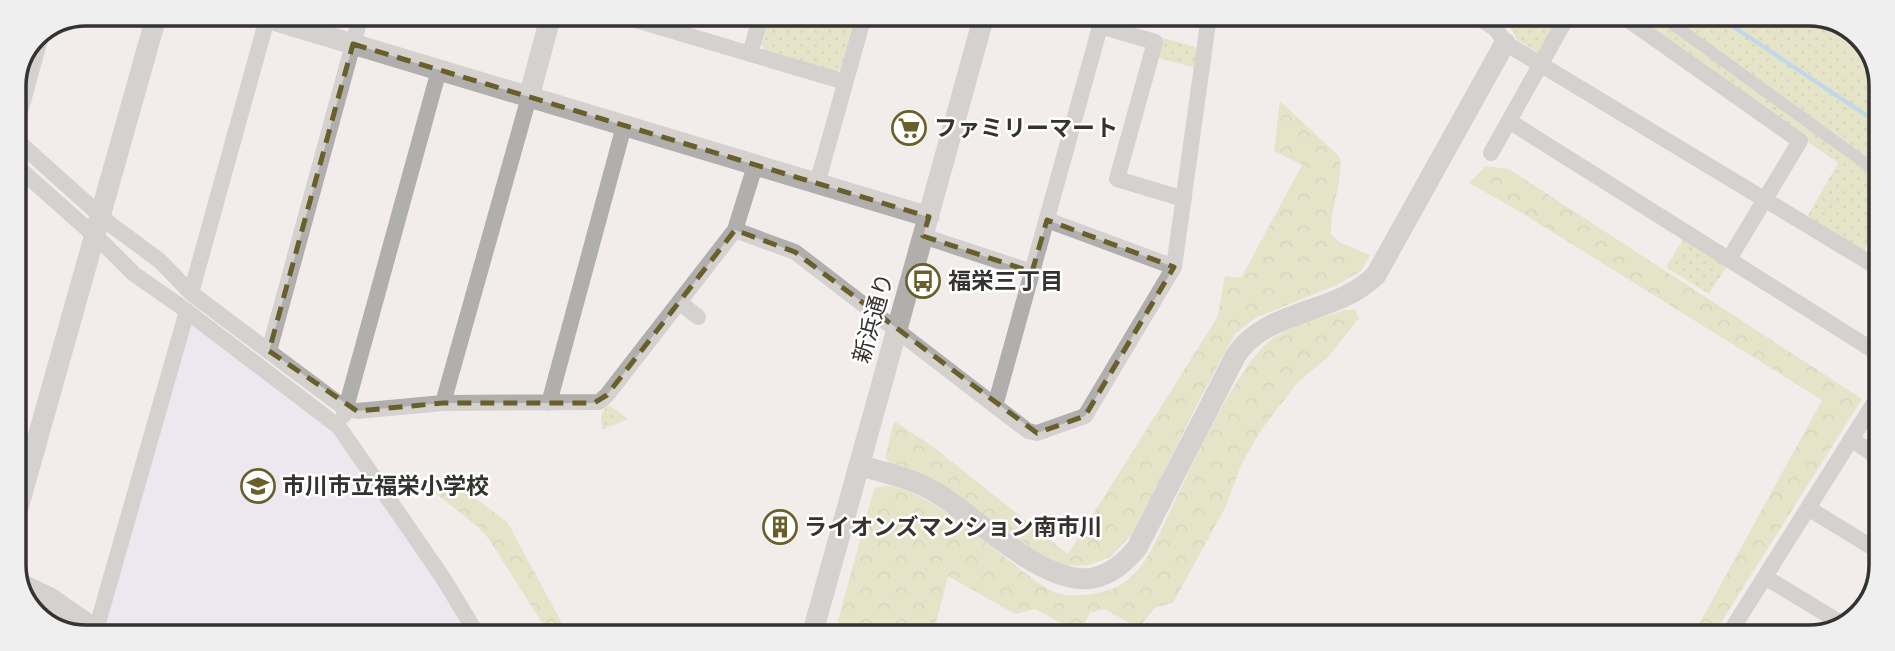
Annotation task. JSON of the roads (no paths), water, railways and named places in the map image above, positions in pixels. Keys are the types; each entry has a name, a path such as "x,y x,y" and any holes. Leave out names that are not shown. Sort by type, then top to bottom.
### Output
{"street":[{"path":"26,480 154,26"},
{"path":"191,293 258,26"},
{"path":"293,26 817,184 926,226 1032,272"},
{"path":"269,351 358,26"},
{"path":"443,403 548,26"},
{"path":"672,26 750,54 845,82"},
{"path":"750,54 758,26"},
{"path":"817,184 860,26"},
{"name":"新浜通り","path":"814,625 981,26"},
{"path":"995,406 1101,26"},
{"path":"1115,26 1155,42 1117,179 1184,199"},
{"path":"735,230 795,252 1028,431 1037,433 1085,416 1174,267 1208,26"},
{"path":"1491,153 1562,26"},
{"path":"1637,26 1800,141 1729,259"},
{"path":"1674,26 1869,166"},
{"path":"859,465 906,479 934,492 1049,571 1075,578 1093,578 1124,562 1137,548 1245,342 1270,326 1345,298 1364,287 1376,275 1501,30 1540,64 1869,262"},
{"path":"26,91 36,52"},
{"path":"339,427 439,70"},
{"path":"1509,121 1869,348"},
{"path":"549,403 624,126"},
{"path":"26,149 98,225 134,274 339,427 443,578 472,625"},
{"path":"26,173 98,225 160,261 191,293 346,409 357,411 443,403 594,403 603,399 735,230 755,166"},
{"path":"1046,220 1174,267"},
{"path":"679,302 698,317"},
{"path":"100,625 187,311"},
{"path":"1735,625 1869,411"},
{"path":"1851,439 1869,451"},
{"path":"1808,508 1869,545"},
{"path":"1765,577 1834,619"},
{"path":"31,589 88,625"}],"waterway":[{"path":"1732,26 1869,117"}],"place":[{"name":"ファミリーマート","path":"909,128"},
{"name":"福栄三丁目","path":"923,281"},
{"name":"市川市立福栄小学校","path":"258,486"},
{"name":"ライオンズマンション南市川","path":"780,527"}]}
